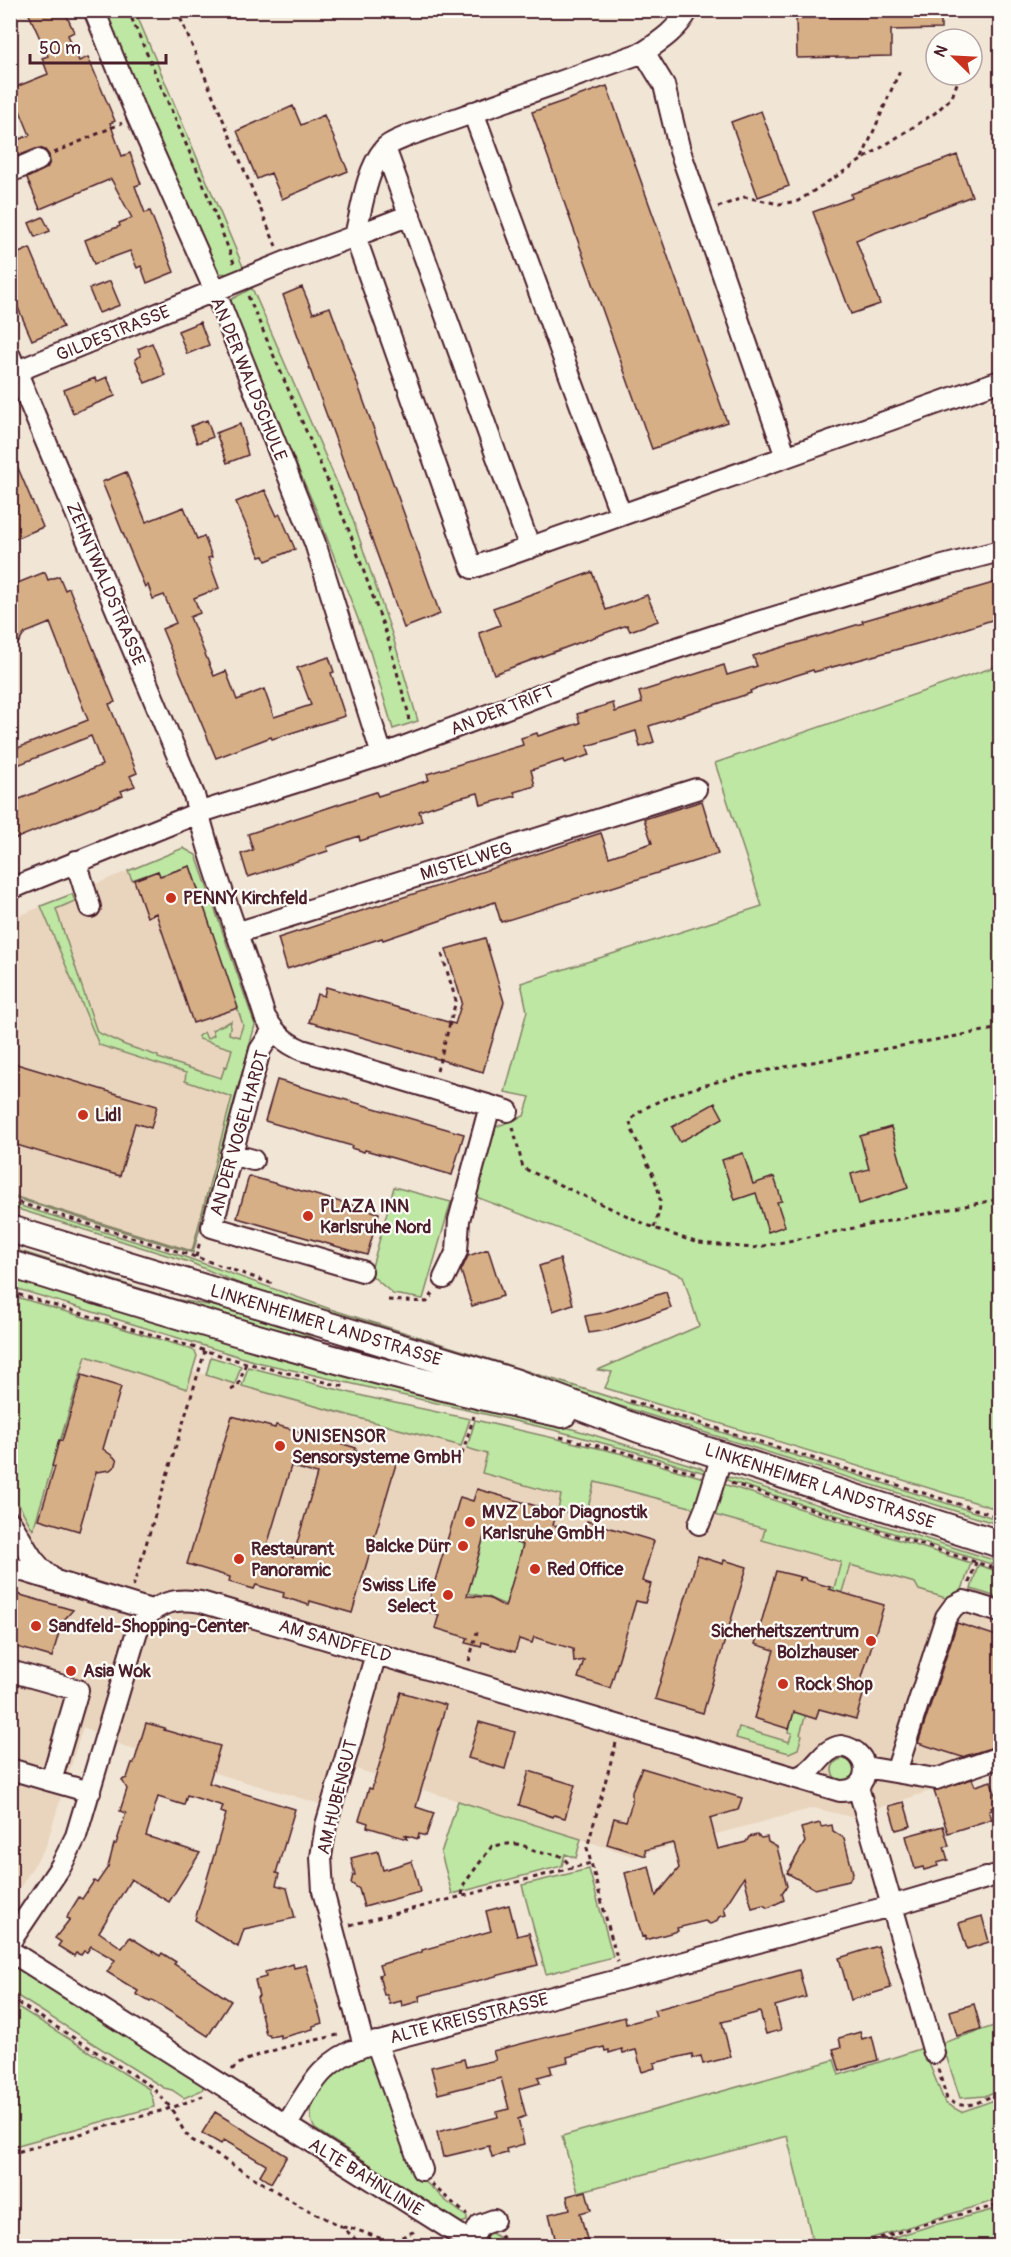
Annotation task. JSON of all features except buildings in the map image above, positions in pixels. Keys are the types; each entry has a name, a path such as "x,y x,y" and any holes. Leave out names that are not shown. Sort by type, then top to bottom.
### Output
{"main road":[{"name":"LINKENHEIMER LANDSTRASSE","path":"10,1229 514,1382 639,1429 718,1467 1000,1544"},
{"name":"LINKENHEIMER LANDSTRASSE","path":"10,1264 225,1329 359,1366 508,1402 639,1429"}],"street":[{"name":"AN DER WALDSCHULE","path":"94,10 137,116 215,291 315,543 382,755"},
{"path":"688,10 682,23 662,40 644,51 410,135 385,148 372,173 356,236 472,568 1000,381"},
{"path":"644,51 664,85 680,151 786,457"},
{"path":"473,112 621,515"},
{"path":"385,148 530,548"},
{"path":"10,172 38,160"},
{"name":"GILDESTRASSE","path":"13,367 410,215"},
{"name":"ZEHNTWALDSTRASSE","path":"13,367 194,795 198,813"},
{"name":"AN DER TRIFT","path":"10,889 198,813 382,755 594,675 928,571 1000,551"},
{"name":"MISTELWEG","path":"236,933 696,789"},
{"name":"AN DER VOGELHARDT","path":"198,813 265,1017 281,1038 302,1050 499,1108"},
{"path":"76,861 90,907"},
{"name":"AN DER VOGELHARDT","path":"273,1030 260,1050 212,1227 362,1271"},
{"path":"444,1278 457,1251 459,1220 499,1108"},
{"path":"231,1154 253,1160"},
{"path":"699,1524 718,1467"},
{"path":"10,1522 30,1558 39,1569 58,1582"},
{"path":"10,1567 151,1610 136,1631 90,1792 69,1852 10,1942"},
{"name":"AM SANDFELD","path":"151,1610 161,1604 177,1600 201,1602 840,1791 851,1790 858,1786"},
{"path":"896,1772 946,1617 954,1606 964,1601 1000,1612"},
{"name":"AM HUBENGUT","path":"376,1654 322,1841 320,1873 334,1929 370,2044 422,2170"},
{"path":"10,1671 78,1690 51,1781"},
{"path":"798,1778 811,1771 826,1752 841,1746 856,1751 861,1756 865,1767 858,1786 934,2053"},
{"path":"865,1767 936,1779 1000,1757"},
{"path":"10,1769 90,1792"},
{"name":"ALTE KREISSTRASSE","path":"286,2126 323,2070 333,2060 370,2044 622,1979 1000,1874"},
{"path":"10,1951 286,2126"},
{"name":"ALTE BAHNLINIE","path":"286,2126 425,2213 480,2233"}],"path":[{"path":"128,10 198,171 240,280 350,533 387,636 408,712 411,744"},
{"path":"177,10 270,233 277,248 290,260"},
{"path":"861,159 900,70"},
{"path":"702,212 745,197 779,204 798,201 935,113 952,97 956,87"},
{"path":"38,160 137,116"},
{"path":"433,1087 456,1001 442,954"},
{"path":"654,1228 660,1203 651,1169 632,1132 630,1122 635,1114 654,1103 731,1077 1000,1028"},
{"path":"499,1108 523,1168 654,1228 698,1242 753,1248 1000,1199"},
{"path":"388,1300 427,1302 444,1278"},
{"path":"10,1292 246,1363 353,1388"},
{"path":"128,1603 206,1351"},
{"path":"231,1390 238,1386 246,1363"},
{"path":"462,1454 474,1416"},
{"path":"553,1435 620,1451 718,1467 1000,1570"},
{"path":"799,1581 802,1573"},
{"path":"463,1679 477,1632"},
{"path":"621,1726 588,1841 591,1863 622,1979"},
{"path":"462,1895 465,1884 492,1846 510,1843 522,1845 534,1851 552,1852 564,1857 572,1868"},
{"path":"334,1929 591,1863"},
{"path":"10,1998 152,2087 171,2108 185,2133 192,2140 300,2206 340,2226 363,2247"},
{"path":"10,2154 171,2108 201,2097 219,2085 235,2065 259,2055 342,2035 370,2044"},
{"path":"934,2053 947,2098 954,2104 967,2106 1000,2092"},
{"path":"422,2170 431,2184 480,2233"},
{"path":"854,2247 941,2220 1000,2205"},
{"path":"340,2226 391,2242 413,2232 425,2213"}],"shaded area":[{"path":"183,848 196,855 251,1023 192,1251 11,1195 11,919"},
{"path":"86,1356 187,1389 192,1371 487,1454 482,1473 562,1495 558,1509 595,1481 766,1529 763,1540 915,1583 919,1590 948,1599 962,1590 971,1589 1000,1598 1000,1768 851,1817 814,1808 634,1856 337,1763 324,1805 126,1747 83,1727 46,1846 11,1902 11,1503 19,1505 33,1529"}],"green space":[{"path":"105,11 135,11 244,269 233,274 214,273"},
{"path":"252,288 352,517 392,634 418,721 393,729 368,645 317,512 227,306 230,300"},
{"path":"1000,665 1000,1510 605,1388 612,1372 598,1370 699,1326 683,1276 476,1197 493,1128 524,1116 530,1097 505,1092 527,1011 521,983 762,906 715,763"},
{"path":"183,848 196,855 255,1025 193,1253 10,1195 192,1251 232,1097 185,1081 186,1073 99,1045 41,906 72,894 75,901 56,909 97,1032 125,1045 158,1056 158,1058 221,1078 232,1049 199,1039 198,1036 204,1032 207,1039 214,1035 212,1030 231,1021 229,1034 239,1037 243,1025 190,866 160,876 158,871 132,880 128,871"},
{"path":"394,1187 451,1202 423,1299 393,1294 370,1274"},
{"path":"11,1203 185,1257 330,1309 1000,1520 1000,1525 266,1295 189,1262 11,1207"},
{"path":"10,1248 174,1299 247,1312 280,1322 323,1343 322,1345 11,1254"},
{"path":"10,1275 587,1433 701,1468 708,1474 554,1430 257,1362 11,1287"},
{"path":"10,1295 185,1347 195,1351 197,1356 187,1389 86,1356 33,1530 19,1505 11,1503"},
{"path":"211,1357 241,1366 235,1384 206,1375"},
{"path":"248,1367 367,1397 470,1419 461,1446 242,1386"},
{"path":"475,1420 619,1453 707,1479 698,1509 595,1482 585,1517 558,1510 561,1495 482,1473 487,1454 467,1448"},
{"path":"725,1477 1000,1562 1000,1567 729,1481"},
{"path":"720,1483 971,1563 962,1590 949,1599 919,1590 915,1583 850,1565 800,1734 802,1735 798,1749 789,1753 736,1738 739,1727 789,1742 792,1733 788,1732 830,1587 834,1588 841,1562 762,1540 765,1529 711,1514"},
{"path":"485,1533 523,1545 506,1605 487,1597 467,1593"},
{"path":"978,1565 1000,1572 1000,1598 971,1589"},
{"path":"839,1759 847,1759 854,1766 854,1774 847,1781 839,1781 832,1774 832,1766"},
{"path":"458,1801 581,1839 576,1858 565,1854 562,1866 452,1894 441,1853"},
{"path":"589,1869 613,1957 546,1974 522,1885"},
{"path":"10,1963 204,2085 202,2090 184,2098 164,2088 11,1992"},
{"path":"10,2002 149,2089 154,2107 11,2147"},
{"path":"1000,2024 1000,2089 985,2096 960,2098 942,2043"},
{"path":"923,2048 945,2103 961,2112 1000,2098 1000,2199 846,2246 801,2246 813,2243 787,2136 578,2192 562,2136 834,2060 839,2075"},
{"path":"374,2052 417,2174 467,2217 467,2221 461,2223 315,2129 311,2119 311,2110 322,2082 337,2068"},
{"path":"1000,2208 1000,2246 866,2246 930,2226"},
{"path":"485,2229 513,2246 497,2246 480,2236"}],"place":[{"name":"PENNY Kirchfeld","path":"171,898"},
{"name":"Lidl","path":"83,1115"},
{"name":"PLAZA INN Karlsruhe Nord","path":"308,1216"},
{"name":"UNISENSOR Sensorsysteme GmbH","path":"280,1446"},
{"name":"MVZ Labor Diagnostik Karlsruhe GmbH","path":"470,1522"},
{"name":"Balcke Dürr","path":"463,1546"},
{"name":"Restaurant Panoramic","path":"239,1559"},
{"name":"Red Office","path":"535,1569"},
{"name":"Swiss Life Select","path":"448,1595"},
{"name":"Sandfeld-Shopping-Center","path":"36,1626"},
{"name":"Sicherheitszentrum Bolzhauser","path":"871,1641"},
{"name":"Asia Wok","path":"71,1671"},
{"name":"Rock Shop","path":"783,1684"}]}
